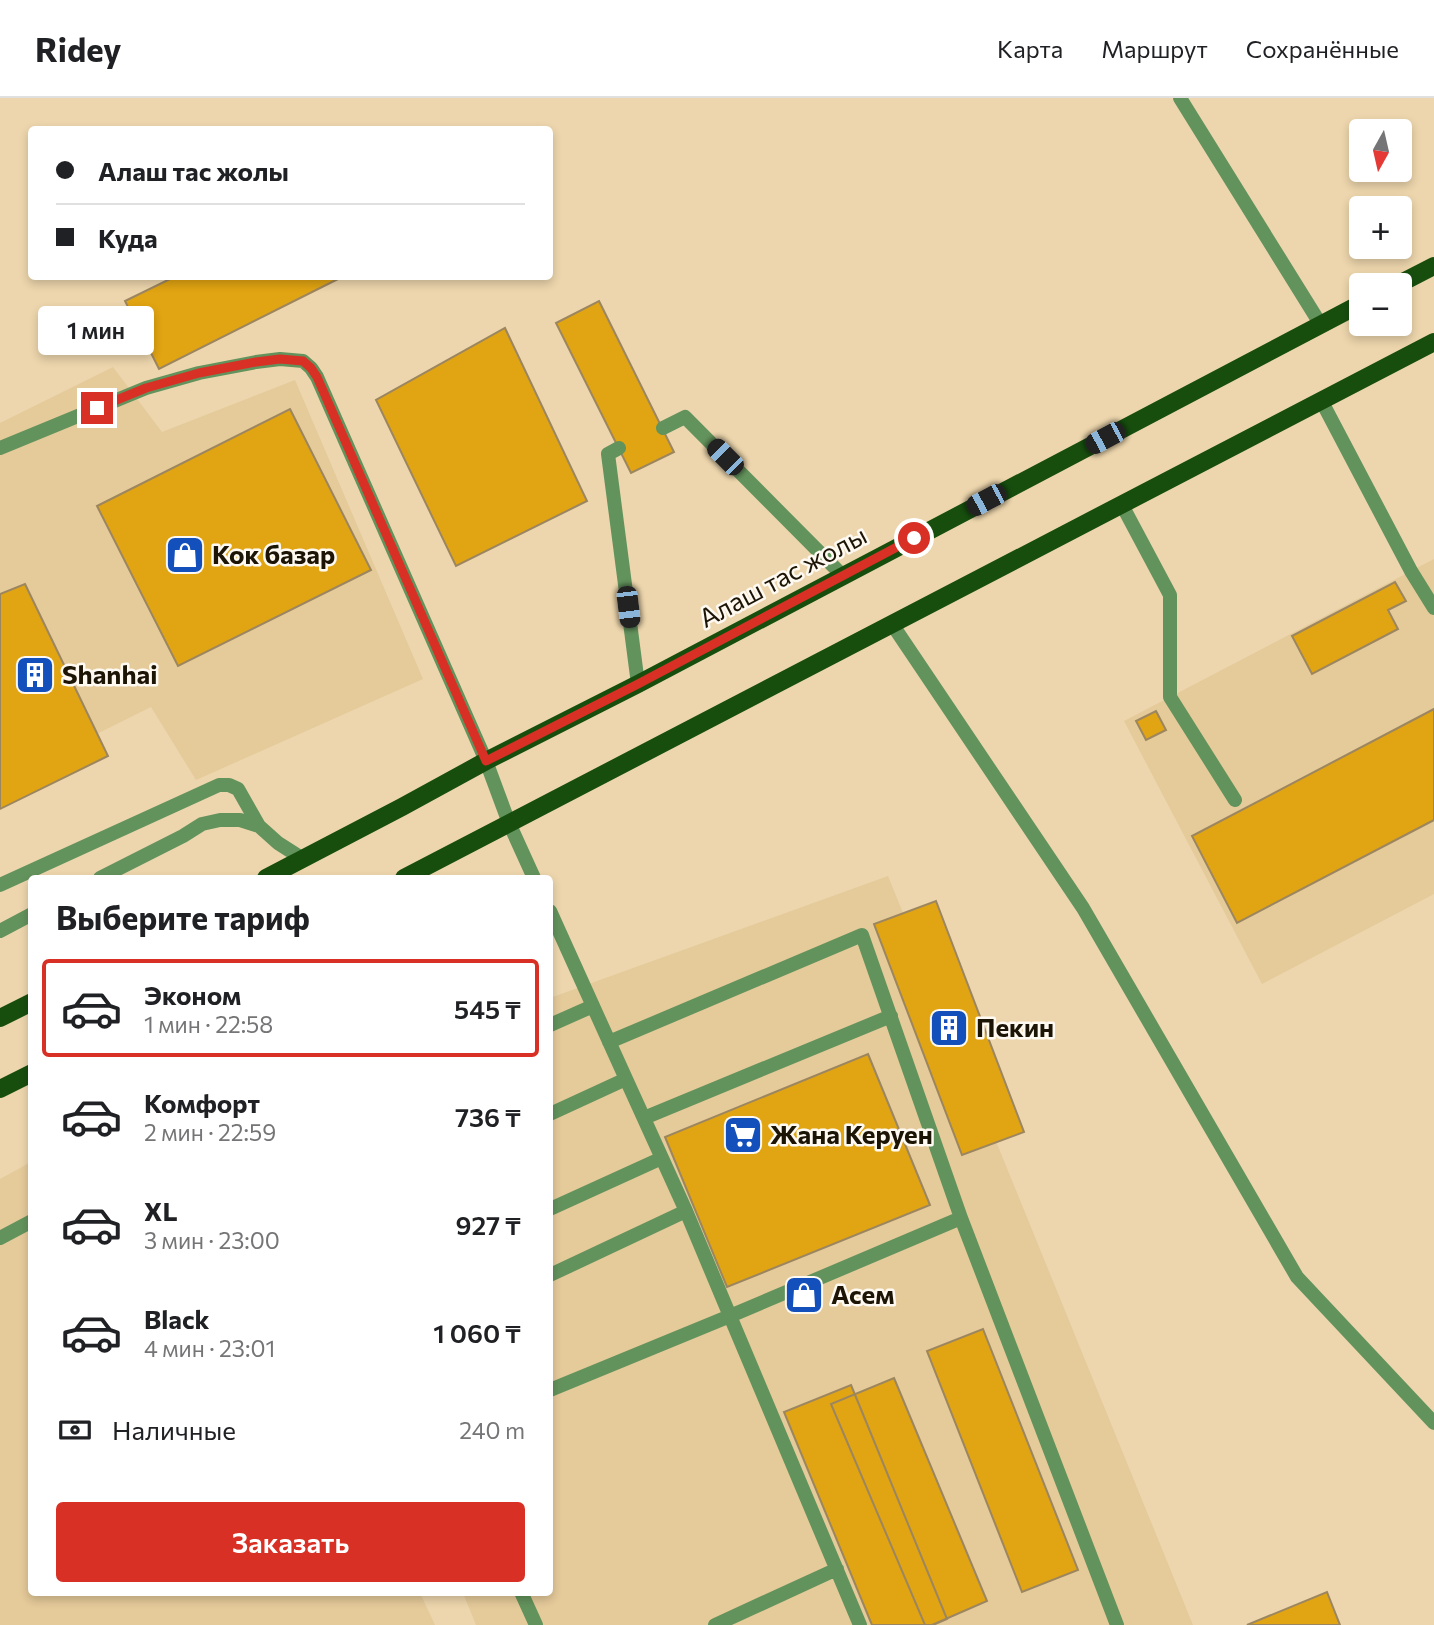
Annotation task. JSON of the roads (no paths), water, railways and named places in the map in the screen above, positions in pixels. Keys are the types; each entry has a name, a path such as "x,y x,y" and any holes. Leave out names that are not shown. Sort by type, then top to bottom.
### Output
{"main road":[{"path":"1412,277 1434,266"},
{"name":"Алаш тас жолы","path":"272,875 1349,310"},
{"path":"410,875 1434,342"},
{"path":"0,1018 28,1004"},
{"path":"0,1089 28,1075"}],"lane":[{"path":"1180,98 1321,325"},
{"path":"0,448 146,388 199,373 256,362 280,359 303,361 317,377 486,761 533,875"},
{"path":"1321,400 1411,571 1434,608"},
{"path":"663,428 685,417 843,576"},
{"path":"619,448 608,454 638,684"},
{"path":"1122,505 1170,595 1170,696 1235,800"},
{"path":"892,624 1083,908 1297,1277 1434,1423"},
{"path":"0,885 219,785 238,789 258,826 303,859"},
{"path":"106,875 202,824 240,820 258,826"},
{"path":"0,931 28,916"},
{"path":"553,918 686,1211 860,1625"},
{"path":"609,1042 862,935 961,1218 1117,1625"},
{"path":"553,1024 593,1006"},
{"path":"643,1118 891,1016"},
{"path":"553,1113 626,1079"},
{"path":"553,1208 662,1158"},
{"path":"553,1274 686,1211"},
{"path":"553,1389 961,1218"},
{"path":"0,1238 28,1223"},
{"path":"715,1625 837,1569"},
{"path":"523,1596 536,1625"}],"place":[{"name":"Кок базар","path":"185,555"},
{"name":"Shanhai","path":"35,675"},
{"name":"Пекин","path":"949,1028"},
{"name":"Жана Керуен","path":"743,1135"},
{"name":"Асем","path":"804,1295"}]}
